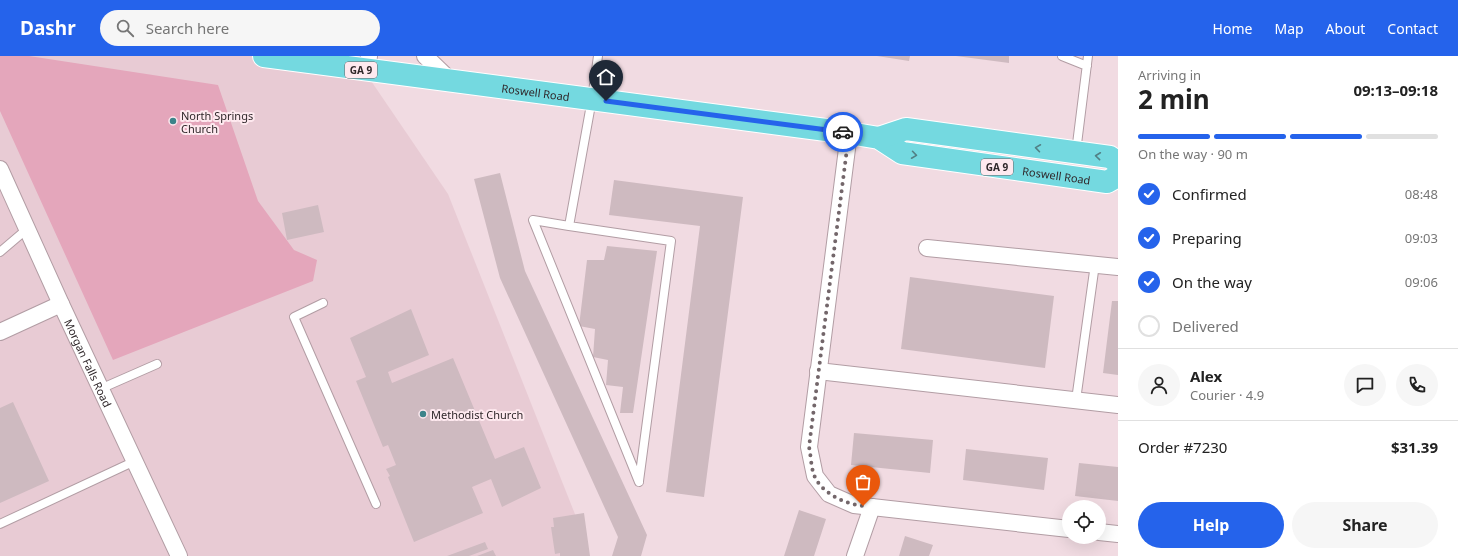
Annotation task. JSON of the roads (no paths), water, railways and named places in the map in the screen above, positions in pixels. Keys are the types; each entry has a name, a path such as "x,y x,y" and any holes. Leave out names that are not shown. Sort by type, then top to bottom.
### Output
{"main road":[{"name":"Roswell Road","path":"270,56 368,63 451,81 849,133 879,138 902,153 1107,182 1118,176"},
{"name":"Roswell Road","path":"879,138 906,129 1110,157 1118,164"}],"street":[{"path":"425,56 451,81"},
{"path":"849,133 809,447 815,476 830,494 854,504 1062,528"},
{"name":"Morgan Falls Road","path":"0,169 100,389 179,556"},
{"path":"927,248 1118,267"},
{"path":"0,332 61,304"},
{"path":"818,371 1118,405"},
{"path":"855,556 872,507"},
{"path":"1106,533 1118,534"}],"lane":[{"path":"569,226 592,99 598,56"},
{"path":"1062,56 1087,66"},
{"path":"1076,153 1088,56"},
{"path":"533,220 569,226 671,241 639,482 533,220"},
{"path":"0,252 27,229"},
{"path":"1076,400 1095,264"},
{"path":"323,303 294,317 376,504"},
{"path":"100,389 157,364"},
{"path":"0,524 135,461"}],"place":[{"name":"North Springs Church","path":"173,121"},
{"name":"Methodist Church","path":"423,414"}]}
